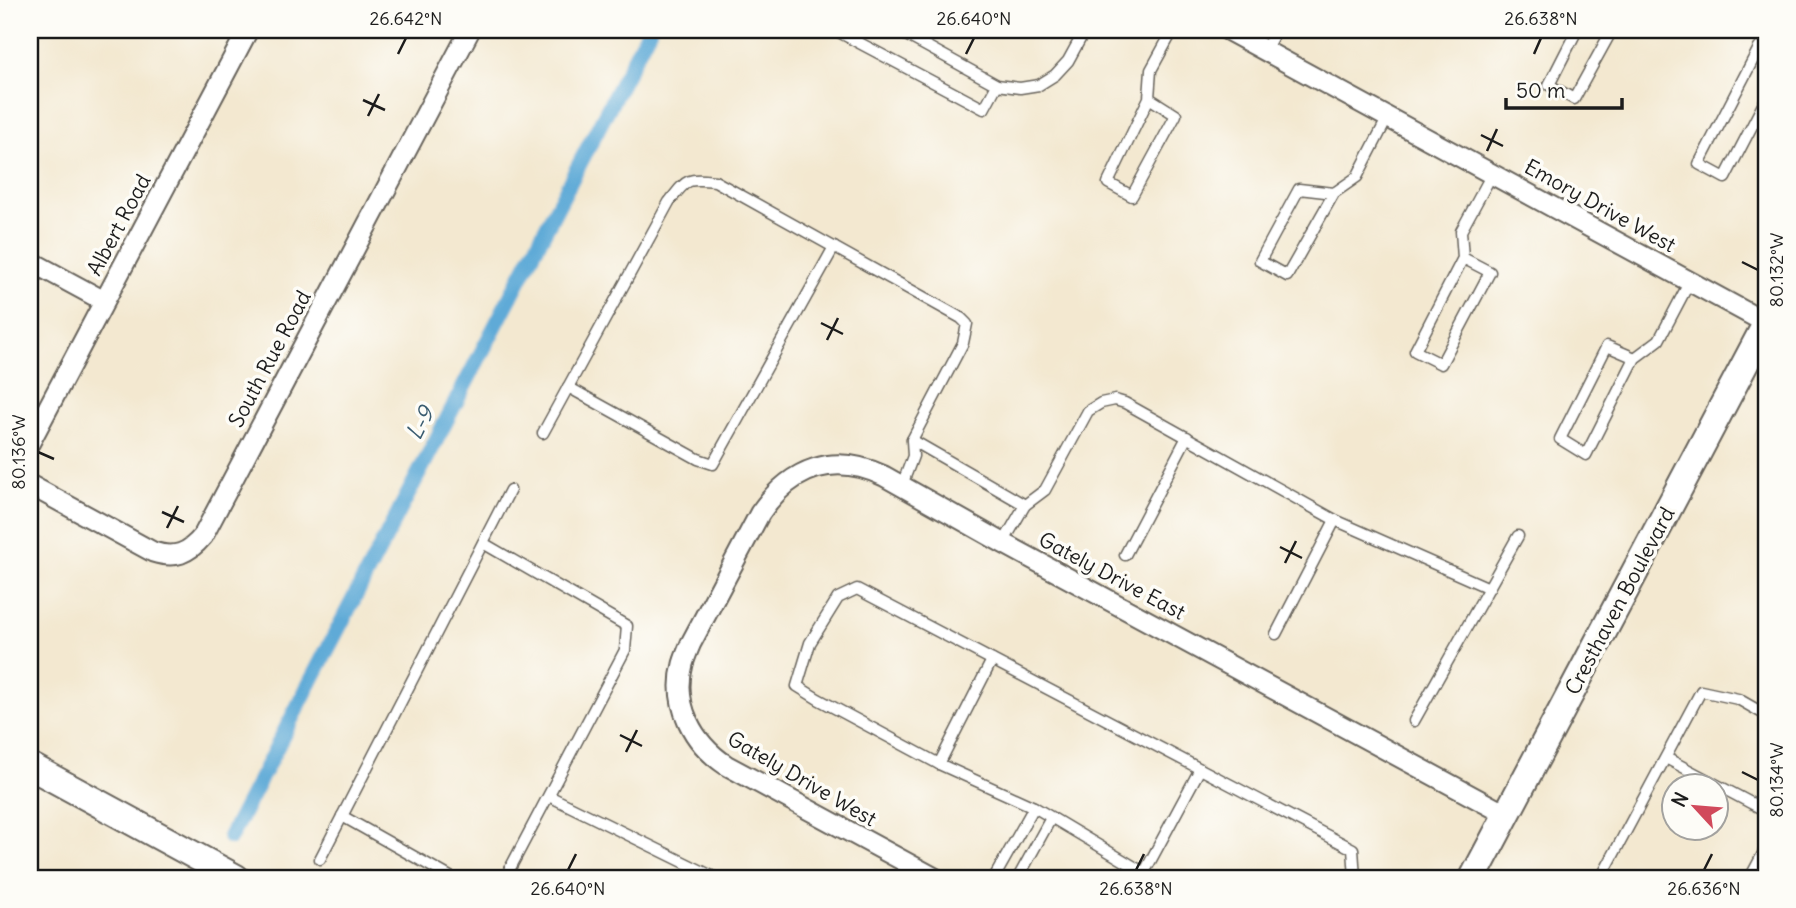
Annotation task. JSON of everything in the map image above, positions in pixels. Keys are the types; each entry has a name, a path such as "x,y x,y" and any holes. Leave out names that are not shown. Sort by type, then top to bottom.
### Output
{"street":[{"name":"Albert Road","path":"30,442 248,30"},
{"name":"South Rue Road","path":"30,485 164,556 187,551 196,544 470,30"},
{"name":"Emory Drive West","path":"1227,30 1766,323"},
{"path":"30,261 104,301"},
{"name":"Cresthaven Boulevard","path":"1473,878 1766,323"},
{"name":"Gately Drive East","path":"728,574 760,513 771,497 788,481 808,471 830,465 852,465 874,471 1507,814"},
{"name":"Gately Drive West","path":"728,574 691,643 683,664 681,698 694,734 708,752 726,765 934,878"},
{"path":"31,768 236,878"}],"lane":[{"path":"835,30 984,109 997,85"},
{"path":"897,30 997,85 1020,88 1039,85 1055,75 1068,61 1085,30"},
{"path":"1149,98 1176,115 1132,196 1108,183 1149,98 1151,70 1173,30"},
{"path":"1265,50 1276,30"},
{"path":"1577,30 1549,85 1574,99 1612,30"},
{"path":"1766,51 1759,48 1699,164 1724,178 1766,99"},
{"path":"1334,192 1299,188 1260,261 1287,276 1334,192 1357,177 1388,117"},
{"path":"1464,258 1490,272 1441,364 1415,351 1464,258 1461,231 1492,174"},
{"path":"544,433 669,202 685,182 695,179 715,181 961,318 967,324 963,343 912,440 913,456 902,485"},
{"path":"568,387 698,459 713,464 834,247"},
{"path":"1635,358 1607,346 1560,439 1586,454 1635,358 1659,340 1690,281"},
{"path":"1003,543 1025,505 1045,490 1088,411 1101,403 1115,400 1125,403 1335,520 1489,588"},
{"path":"1125,555 1187,437"},
{"path":"912,440 1025,505"},
{"path":"320,859 510,490"},
{"path":"1276,634 1335,520"},
{"path":"1414,721 1518,536"},
{"path":"483,543 627,626 625,650 505,878"},
{"path":"1200,769 1148,876 1034,807 939,764 797,686 810,643 838,598 857,589 1353,849 1355,878"},
{"path":"939,764 992,660"},
{"path":"1601,878 1701,691 1738,699 1766,715"},
{"path":"1666,758 1766,811"},
{"path":"549,796 700,875 716,878"},
{"path":"994,878 1034,807"},
{"path":"342,816 452,878"},
{"path":"1018,878 1051,818"},
{"path":"1750,878 1766,848"}],"waterway":[{"name":"L-9","path":"230,837 649,30"}]}
